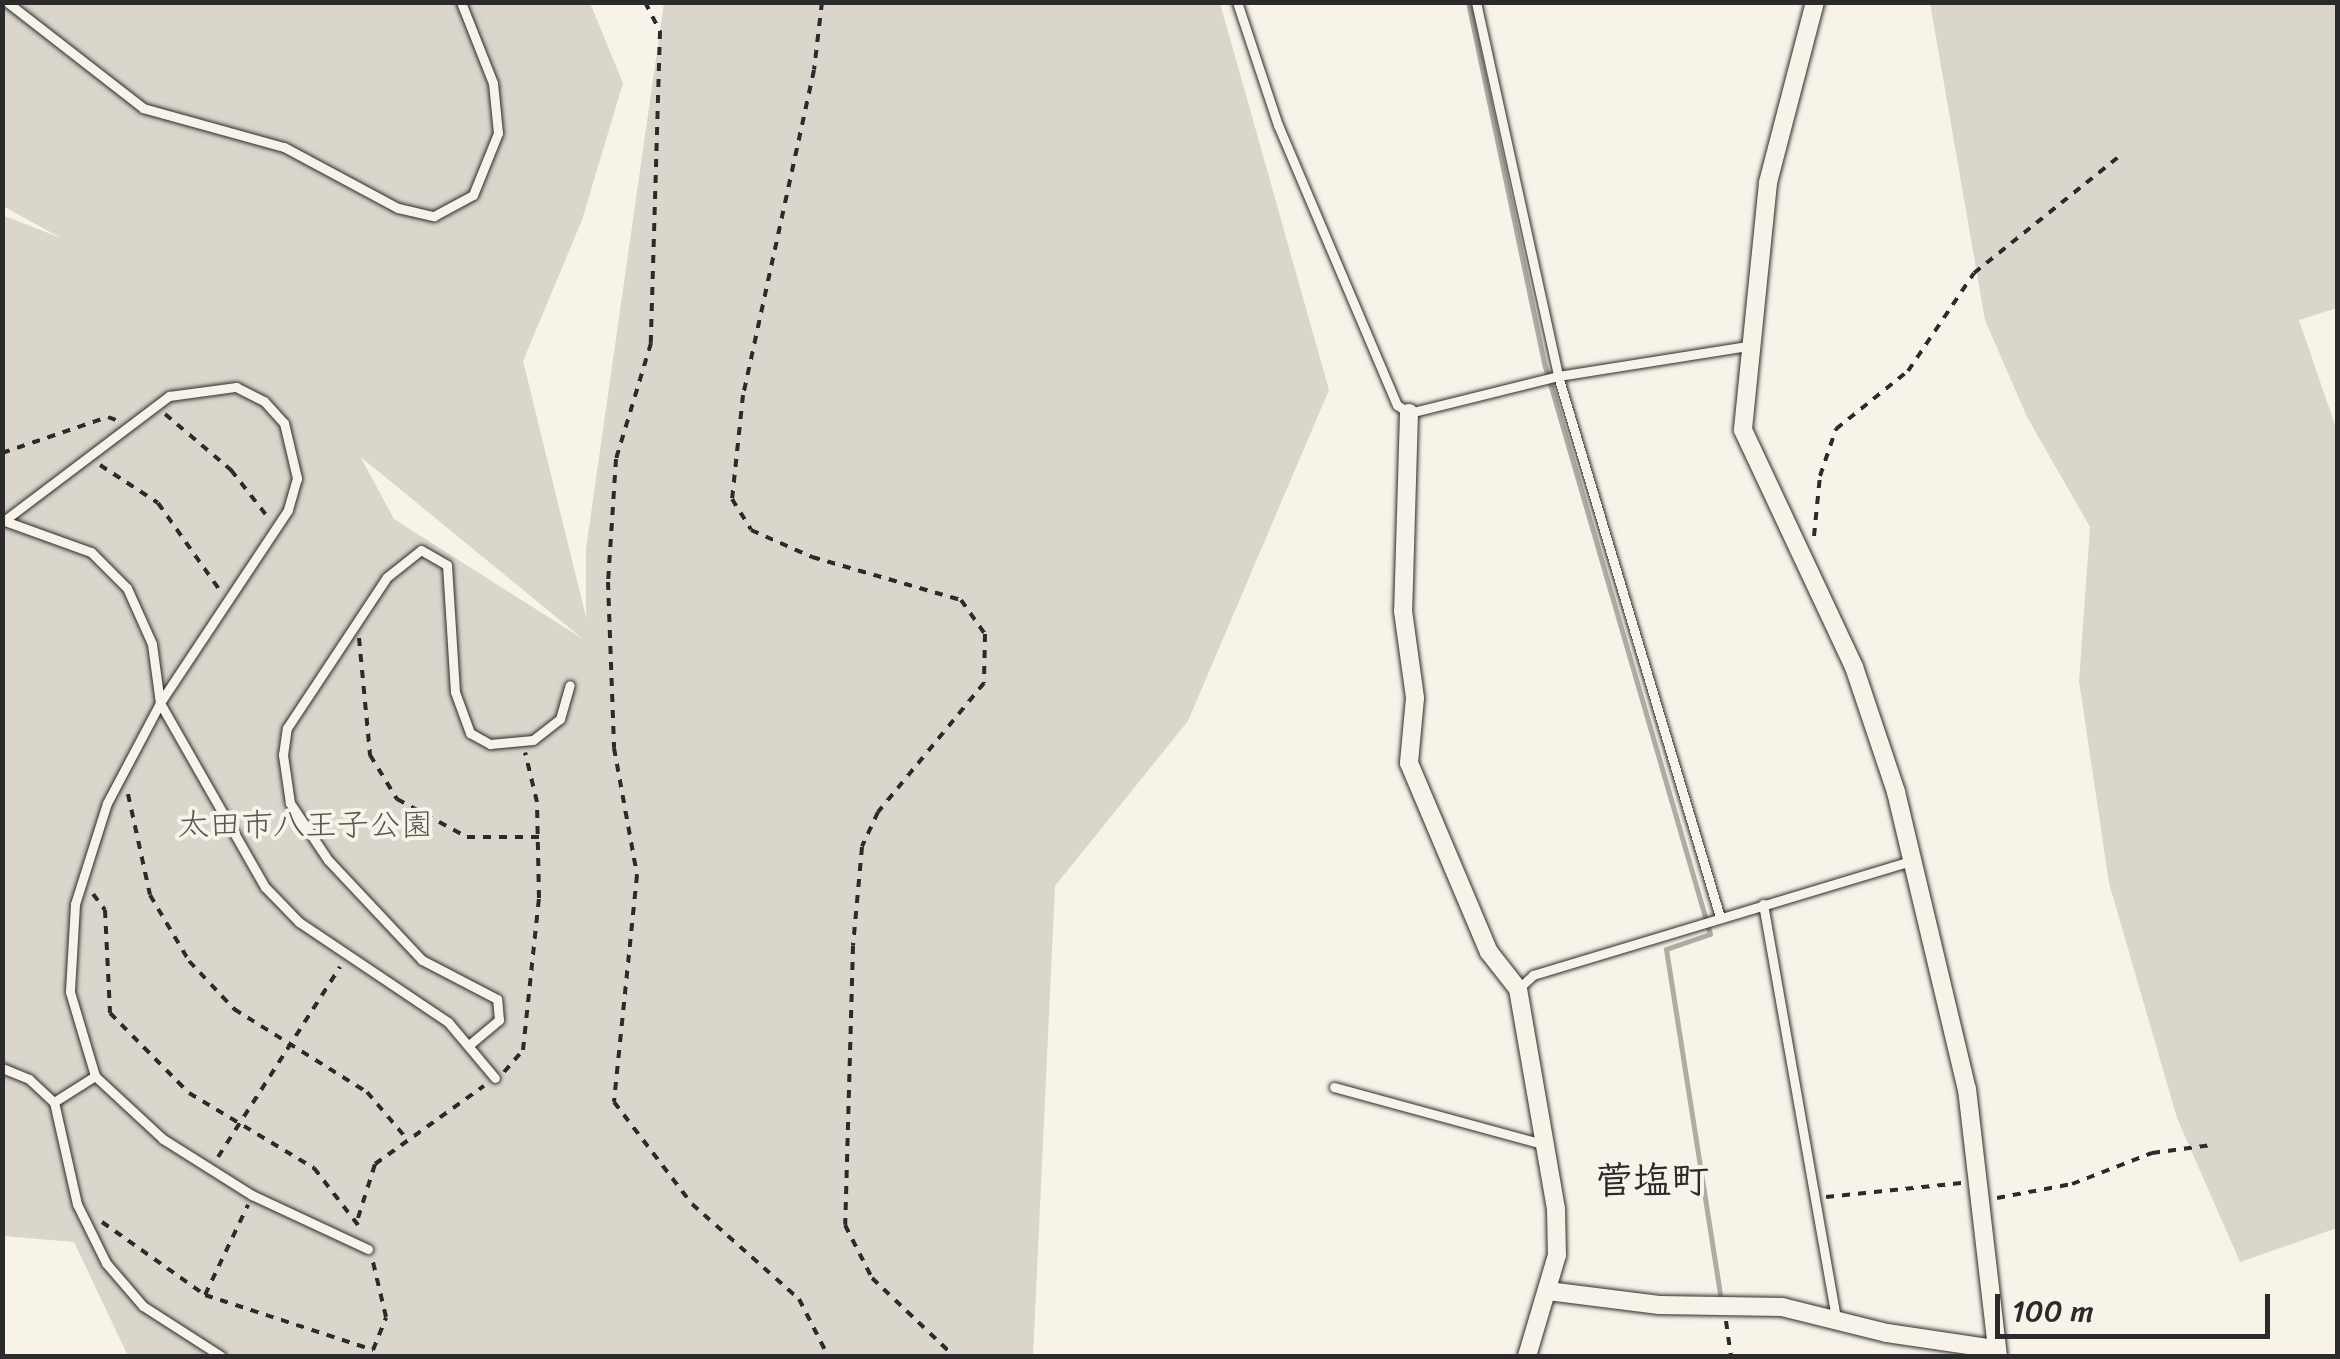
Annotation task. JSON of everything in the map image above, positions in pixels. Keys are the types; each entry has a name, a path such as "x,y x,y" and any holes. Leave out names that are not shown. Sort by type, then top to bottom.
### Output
{"street":[{"path":"1548,1290 1659,1306 1724,1306 1836,1316 1887,1333 1997,1353 1983,1201 1957,1039 1867,697 1743,430 1748,346 1768,183 1815,2"},
{"path":"1409,413 1403,611 1415,698 1409,763 1489,952 1518,990 1556,1209 1557,1256 1527,1356"}],"lane":[{"path":"7,2 142,108 294,151 398,208 434,216 472,196 498,133 493,82 460,2"},
{"path":"1476,2 1558,376 1720,917"},
{"path":"1239,3 1278,126 1397,405 1409,413 1558,376 1748,346"},
{"path":"4,520 152,407 208,386 236,387 264,401 295,449 297,478 276,529 160,703 124,774 81,878 70,992 95,1076 163,1139 252,1195 368,1249"},
{"path":"4,520 91,552 127,588 152,644 160,703 265,887 299,922 402,987 469,1045 495,1078"},
{"path":"469,1045 498,1020 498,999 422,960 328,860 290,803 282,756 287,728 406,558 421,550 436,554 447,565 455,692 470,733 490,744 534,740 560,719 570,685"},
{"path":"1518,990 1533,975 1911,862"},
{"path":"1763,904 1836,1316"},
{"path":"2,1068 28,1079 54,1102 76,1204 106,1264 143,1306 221,1356"},
{"path":"54,1102 95,1076"},
{"path":"1334,1087 1542,1144"}],"path":[{"path":"645,2 660,31 652,342 616,460 608,582 614,748 637,874 614,1102 692,1204 800,1299 828,1356"},
{"path":"822,2 810,90 743,395 732,499 742,523 766,538 961,600 986,634 984,683 878,812 862,847 854,946 845,1225 872,1278 954,1356"},
{"path":"1804,558 1813,547 1820,476 1836,429 1908,371 1974,273 2122,154"},
{"path":"152,407 200,438 253,494 276,529"},
{"path":"2,452 108,417 128,425"},
{"path":"86,458 158,503 228,604"},
{"path":"351,633 363,641 360,697 370,755 397,799 467,837 541,837"},
{"path":"495,1078 518,1062 523,1050 541,837 530,768"},
{"path":"124,774 150,894 167,931 234,1009 285,1045 367,1092 407,1138"},
{"path":"81,878 104,910 110,1012 189,1093 314,1168 358,1218 375,1164 470,1096"},
{"path":"222,1152 285,1045 333,978"},
{"path":"1983,1201 2072,1184 2152,1153 2212,1145"},
{"path":"1815,1198 1980,1181"},
{"path":"205,1296 252,1195"},
{"path":"76,1204 205,1296 373,1350 386,1317 376,1269"},
{"path":"1724,1306 1730,1356"}],"green space":[{"name":"太田市八王子公園","path":"3,3 590,3 623,83 582,220 523,361 586,617 586,549 664,3 1220,3 1329,390 1188,721 1055,886 1033,1356 128,1356 74,1242 3,1236 2,215 61,238 3,206","holes":["361,458 583,639 394,519"]},
{"path":"1930,3 2337,3 2337,308 2299,320 2338,434 2337,1228 2240,1262 2177,1118 2109,883 2079,681 2090,527 2027,417 1985,320"}],"waterway":[{"path":"1468,2 1545,366 1710,934 1666,949 1720,1294"}],"district":[{"name":"菅塩町","path":"1652,1181"}]}
